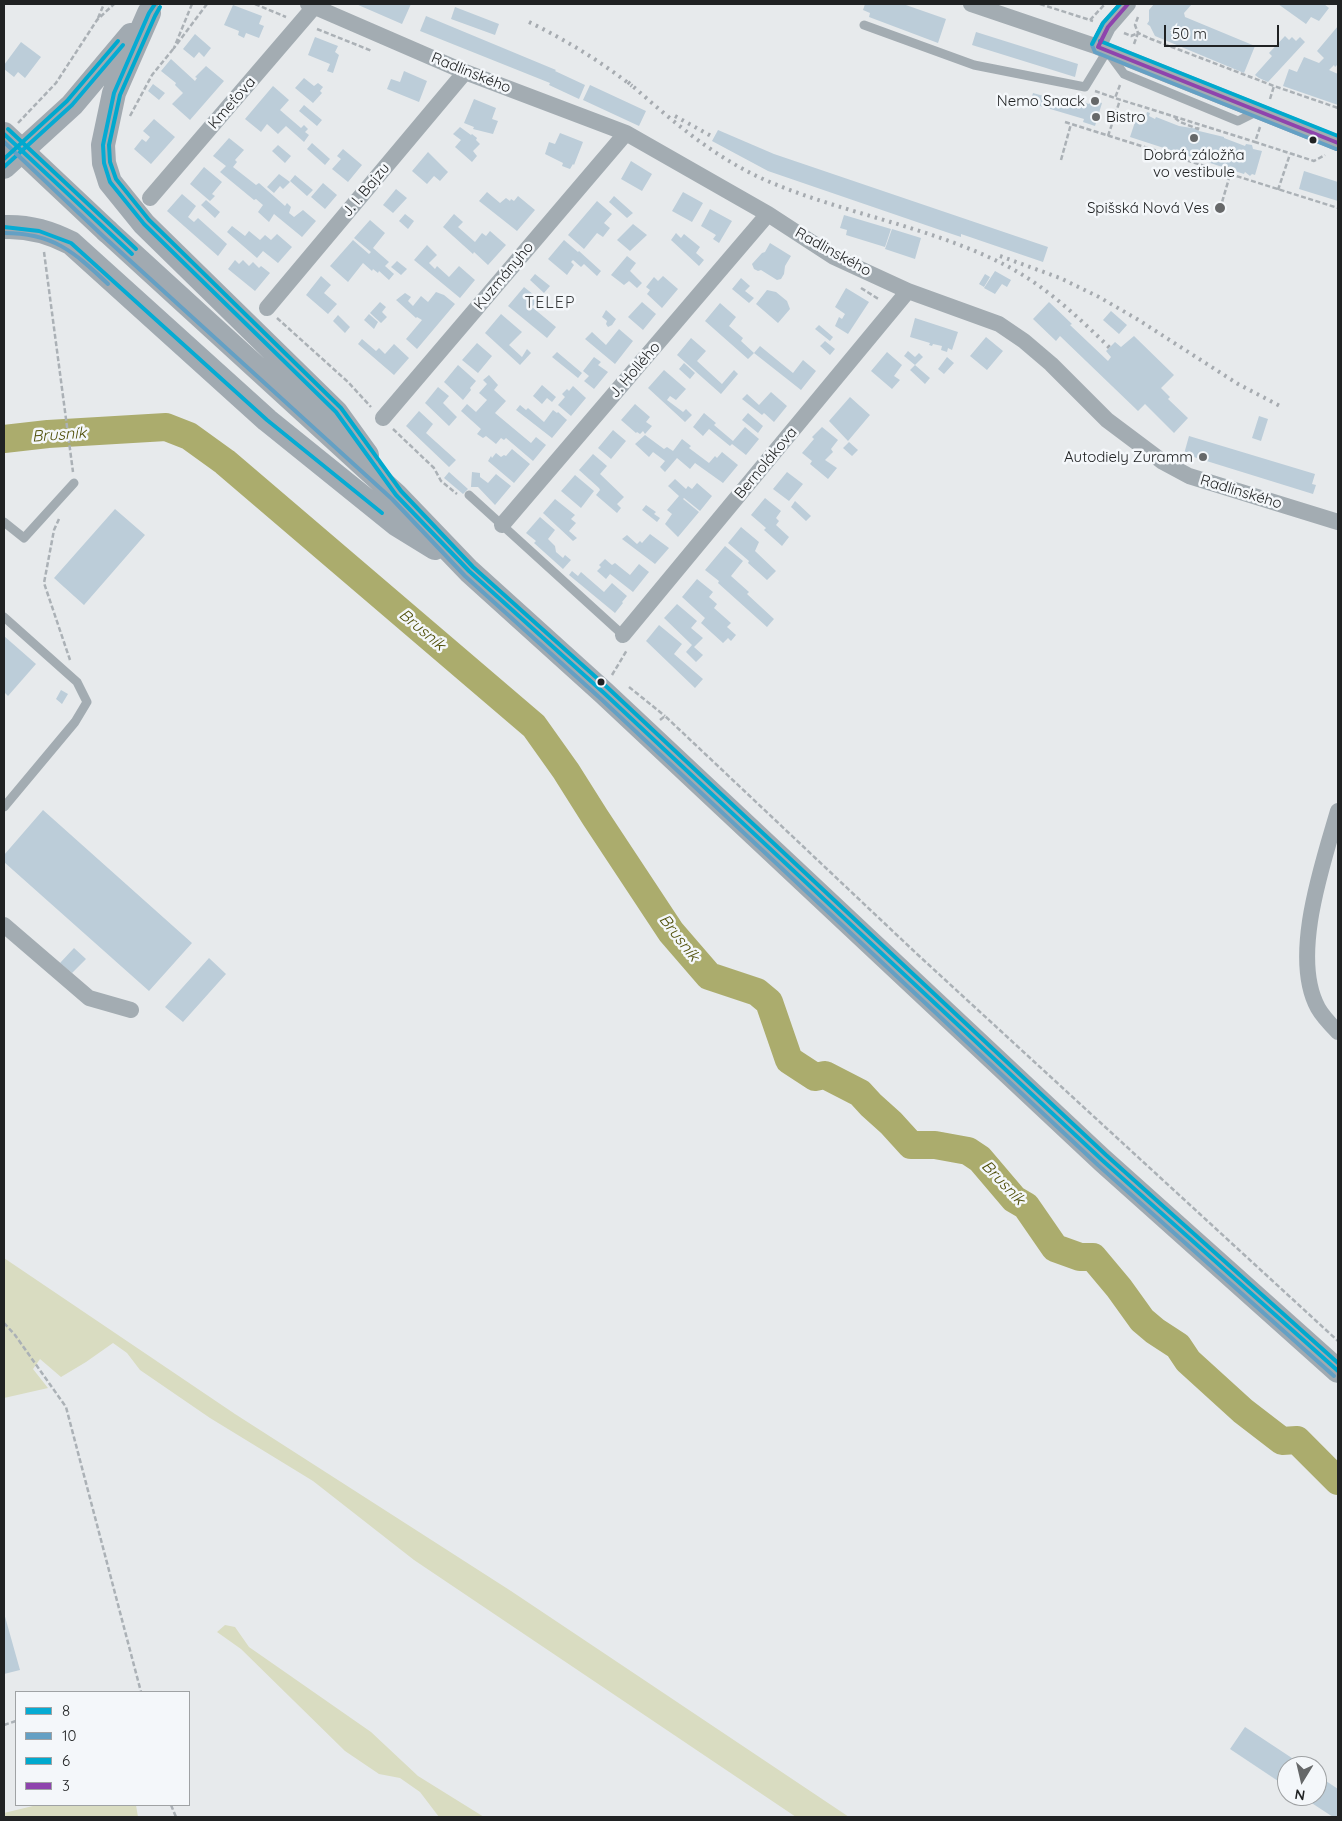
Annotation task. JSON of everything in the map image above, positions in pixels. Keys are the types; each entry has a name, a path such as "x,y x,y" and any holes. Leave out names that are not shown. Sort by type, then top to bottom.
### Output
{"main road":[{"path":"4,167 72,105 152,8"},
{"path":"152,8 114,93 103,145 104,163 110,182 144,224 336,412 396,495"},
{"path":"10,129 107,231 396,495 469,571 604,693 1102,1160 1338,1371"},
{"path":"4,227 18,226 40,230 71,243 267,420 396,524 469,571"}],"street":[{"path":"971,4 1102,49 1260,113 1333,149"},
{"name":"Kmeťova","path":"150,198 301,23 311,5"},
{"name":"Radlinského","path":"311,5 465,72 626,133 768,214 834,257 908,292 999,324 1024,341 1051,364 1107,420 1163,462 1189,476 1338,522"},
{"path":"1102,49 1108,27 1134,8"},
{"name":"J. I. Bajzu","path":"267,308 465,72"},
{"name":"Kuzmányho","path":"382,418 626,133"},
{"name":"J. Hollého","path":"502,526 768,214"},
{"name":"Bernolákova","path":"625,642 908,292"},
{"path":"1338,811 1312,908 1308,950 1312,992 1319,1009 1338,1032"},
{"path":"4,926 89,998 131,1010"}],"lane":[{"path":"864,25 974,65 1085,87 1102,49"},
{"path":"4,522 24,538 74,483"},
{"path":"469,495 625,642"},
{"path":"4,617 77,682 87,702 75,722 4,807"}],"path":[{"path":"10,129 56,83 97,20 104,4"},
{"path":"97,20 114,4"},
{"path":"174,48 192,4"},
{"path":"129,118 152,75 207,4"},
{"path":"255,4 373,51"},
{"path":"1040,4 1090,20 1105,4"},
{"path":"1134,8 1135,25 1138,33 1274,86 1338,108"},
{"path":"1115,98 1122,80"},
{"path":"1270,98 1274,86"},
{"path":"1085,87 1120,100 1314,161 1333,149"},
{"path":"1108,136 1120,100"},
{"path":"1255,142 1260,113"},
{"path":"1065,122 1338,208"},
{"path":"1060,160 1070,124"},
{"path":"1278,190 1290,153"},
{"path":"1220,209 1230,175"},
{"path":"42,243 74,483"},
{"path":"860,287 895,309"},
{"path":"267,308 348,382 434,468 441,481 462,497 469,495"},
{"path":"61,515 54,530 44,583 77,682"},
{"path":"619,680 612,674 625,642"},
{"path":"627,686 665,716"},
{"path":"4,1323 15,1335 66,1407 141,1691"}],"green space":[{"path":"4,1258 235,1414 511,1591 849,1817 796,1817 414,1560 313,1481 210,1418 140,1370 127,1353 113,1343 61,1377 40,1359 33,1369 48,1388 4,1398"},
{"path":"225,1625 235,1627 249,1647 371,1732 418,1776 484,1817 439,1817 420,1792 400,1778 379,1774 345,1751 241,1649 217,1632"},
{"path":"33,1806 136,1806 138,1817 4,1817 4,1813"}],"building":[{"path":"356,4 411,4 402,24"},
{"path":"865,4 903,4 946,19 938,43 869,17 870,13 863,10"},
{"path":"1154,4 1192,4 1184,13 1185,17 1255,46 1244,73 1155,36 1147,24 1149,21 1149,10"},
{"path":"1278,4 1324,4 1329,8 1319,21 1311,17 1306,24"},
{"path":"233,5 262,16 259,24 264,26 259,38 246,33 244,38 238,35 239,31 224,25"},
{"path":"455,7 499,24 495,35 451,19"},
{"path":"426,16 556,70 585,85 579,99 549,85 550,83 420,31"},
{"path":"1338,26 1338,64 1329,70 1338,74 1338,105 1283,86 1289,69 1297,72 1304,57 1319,63 1324,58 1317,51"},
{"path":"976,32 1078,64 1075,77 972,45"},
{"path":"195,34 211,48 204,57 199,52 194,58 183,49"},
{"path":"1285,36 1289,40 1292,37 1296,41 1300,37 1305,42 1268,82 1259,78 1255,75 1272,56 1269,53"},
{"path":"315,37 338,46 335,52 339,55 333,73 327,71 330,64 308,55"},
{"path":"21,42 41,57 25,78 18,72 14,77 4,69 4,65"},
{"path":"171,59 195,81 197,78 195,77 206,66 224,81 190,120 172,104 183,93 175,85 176,83 161,71"},
{"path":"404,71 427,81 419,102 387,89 391,79 400,82"},
{"path":"304,78 314,86 318,83 323,87 320,91 322,93 313,103 295,88"},
{"path":"153,84 165,93 159,100 148,91"},
{"path":"590,85 646,111 639,126 583,100"},
{"path":"273,86 289,100 280,110 301,128 304,125 308,129 305,132 309,135 304,142 286,126 278,134 267,124 261,132 245,119"},
{"path":"1033,93 1075,105 1077,100 1089,104 1091,99 1102,103 1095,126 1083,122 1084,119 1030,103"},
{"path":"474,99 496,108 492,119 498,121 493,134 473,129 474,127 464,123"},
{"path":"304,105 322,120 317,126 299,111"},
{"path":"1147,112 1150,113 1149,116 1155,119 1156,117 1179,126 1198,129 1199,131 1224,137 1245,146 1246,144 1252,145 1253,149 1262,151 1255,175 1252,174 1250,176 1245,172 1244,174 1130,137 1138,113 1146,116"},
{"path":"154,119 175,137 151,164 134,149 142,139 146,142 150,137 143,131"},
{"path":"460,127 477,138 476,140 480,144 473,151 477,156 472,162 455,147 461,140 453,134"},
{"path":"718,130 774,154 1048,247 1043,262 961,234 961,237 768,171 712,141"},
{"path":"560,133 583,142 574,165 570,169 562,166 563,163 545,154 549,142 555,144"},
{"path":"229,138 244,150 235,160 237,162 233,167 256,185 259,183 285,206 287,203 291,207 289,213 294,217 303,210 316,221 302,237 274,214 269,222 258,212 263,205 256,199 254,200 220,172 226,166 213,156"},
{"path":"312,143 330,159 325,165 307,149"},
{"path":"278,145 291,156 285,163 272,151"},
{"path":"343,149 362,165 348,182 332,169 341,159 337,156"},
{"path":"428,152 448,172 440,181 434,176 427,184 412,171"},
{"path":"631,161 652,174 642,191 621,179"},
{"path":"204,167 222,182 212,194 215,196 210,201 190,184"},
{"path":"1304,171 1338,182 1338,201 1299,189"},
{"path":"279,174 290,182 283,189 280,186 274,193 267,187"},
{"path":"295,175 313,190 307,196 290,181"},
{"path":"323,183 337,195 325,209 311,197"},
{"path":"396,189 407,198 393,213 383,205"},
{"path":"487,192 500,203 506,198 514,201 518,196 535,210 517,231 479,201"},
{"path":"683,192 703,203 692,222 672,211"},
{"path":"182,194 196,206 188,217 194,222 198,218 227,244 218,256 167,211"},
{"path":"614,196 633,213 627,218 609,202"},
{"path":"206,200 220,212 215,218 201,205"},
{"path":"597,201 612,214 604,223 610,228 603,237 597,233 584,249 568,235"},
{"path":"710,209 732,221 719,243 713,239 716,235 701,226"},
{"path":"405,214 414,221 408,229 399,221"},
{"path":"454,214 463,222 458,227 475,242 482,233 486,236 490,231 506,245 488,265 443,227"},
{"path":"844,215 891,229 885,247 846,235 847,230 840,228"},
{"path":"370,220 385,233 373,248 389,262 385,266 394,274 389,280 379,271 378,273 373,269 372,271 363,263 348,282 330,266 353,240 369,254 371,252 354,238"},
{"path":"633,224 647,235 630,251 617,240"},
{"path":"232,226 245,236 249,231 260,240 265,235 271,240 277,234 292,247 278,263 263,251 257,258 227,232"},
{"path":"892,229 921,238 915,259 885,249"},
{"path":"676,233 681,238 684,234 700,247 696,253 704,260 699,266 671,240"},
{"path":"564,240 601,271 597,276 584,264 581,267 573,260 571,262 574,265 567,275 548,259"},
{"path":"770,243 791,256 785,266 784,274 781,279 777,280 761,270 754,269 752,264 765,252"},
{"path":"427,245 437,255 429,263 435,269 437,266 449,277 459,266 475,280 460,298 414,260"},
{"path":"627,256 636,263 630,271 642,283 637,288 629,281 624,285 611,275"},
{"path":"235,260 239,264 243,260 249,266 253,262 259,268 261,266 270,273 255,291 228,269"},
{"path":"397,261 407,269 401,275 391,267"},
{"path":"995,271 1011,280 1007,287 1002,284 995,294 984,288"},
{"path":"535,274 550,286 544,293 530,280"},
{"path":"985,274 990,277 984,287 979,284"},
{"path":"321,276 331,285 324,293 337,304 328,314 306,295"},
{"path":"663,276 678,289 662,308 647,294 650,290 646,287 654,277 658,281"},
{"path":"741,278 750,286 745,291 754,298 749,303 732,289"},
{"path":"524,287 539,299 532,307 556,327 547,338 508,306"},
{"path":"846,288 869,302 848,334 835,326 839,317 842,319 845,314 835,307"},
{"path":"767,290 776,292 787,301 790,309 778,323 756,304"},
{"path":"436,292 444,295 455,304 417,349 406,339 422,320 416,318 396,300 405,293 411,297 408,301 413,306 421,296 428,302"},
{"path":"380,302 386,307 382,312 387,317 381,323 370,313"},
{"path":"642,302 656,314 643,330 628,317"},
{"path":"1049,302 1108,361 1111,357 1106,351 1115,342 1121,347 1134,336 1174,375 1161,388 1170,397 1168,399 1188,418 1174,433 1145,404 1138,411 1060,336 1056,341 1033,319"},
{"path":"720,303 736,317 729,326 743,338 741,341 754,353 748,359 705,321"},
{"path":"606,310 616,319 608,327 607,321 602,317"},
{"path":"1111,311 1127,325 1119,334 1103,320"},
{"path":"369,314 378,322 374,329 364,320"},
{"path":"501,314 522,332 509,345 522,357 527,349 531,353 520,365 485,333"},
{"path":"338,315 350,327 345,333 333,321"},
{"path":"915,318 958,332 952,350 948,348 947,352 941,350 942,346 933,344 932,346 929,345 930,343 910,337"},
{"path":"819,325 833,337 830,341 815,329"},
{"path":"619,329 633,341 615,364 585,339 592,332 606,345"},
{"path":"986,337 1003,351 987,370 970,356"},
{"path":"691,338 706,351 697,361 722,384 734,370 738,374 721,394 677,355"},
{"path":"362,339 376,351 379,348 385,354 394,344 409,358 394,375 358,344"},
{"path":"825,341 835,349 830,355 820,346"},
{"path":"477,343 492,356 478,373 462,360"},
{"path":"760,346 793,373 803,360 816,371 801,390 754,353"},
{"path":"908,351 915,357 919,353 923,357 915,365 904,356"},
{"path":"557,352 582,373 578,378 552,357"},
{"path":"887,352 902,365 894,376 900,380 892,389 871,371"},
{"path":"594,357 601,362 598,365 608,372 594,389 584,381 589,376 583,371"},
{"path":"947,357 954,363 944,374 938,369"},
{"path":"684,363 695,373 690,379 679,369"},
{"path":"458,365 476,381 463,400 444,382"},
{"path":"915,365 930,378 925,384 910,370"},
{"path":"664,370 686,389 676,400 670,396 667,400 683,412 686,409 692,415 685,422 648,388"},
{"path":"489,375 498,385 494,390 506,401 495,413 531,443 536,437 546,445 533,461 506,438 504,440 501,438 496,444 486,436 483,438 477,434 481,429 461,411 467,404 476,412 487,400 479,393 487,384 483,380"},
{"path":"542,385 556,397 552,402 547,398 542,404 533,396"},
{"path":"573,386 586,398 571,416 558,405 565,397 562,394 567,389 569,391"},
{"path":"438,387 449,396 443,403 457,417 449,426 425,403"},
{"path":"771,392 787,406 774,422 742,399 747,394 759,405"},
{"path":"850,397 870,415 848,441 829,421"},
{"path":"635,404 650,417 646,422 652,426 645,434 643,431 640,434 636,433 621,420"},
{"path":"520,405 526,410 528,408 544,422 553,410 567,420 552,438 516,410"},
{"path":"419,411 433,424 426,433 456,460 449,467 406,426"},
{"path":"704,413 716,423 714,425 733,441 745,427 759,439 746,455 732,444 730,446 709,429 703,436 693,427"},
{"path":"748,413 763,426 758,433 742,420"},
{"path":"1259,416 1268,419 1261,441 1252,438"},
{"path":"822,427 838,440 831,449 833,452 825,460 837,468 828,479 810,464 812,461 802,453 814,439 812,437"},
{"path":"613,430 626,441 611,459 598,448"},
{"path":"645,435 664,449 667,447 673,451 682,439 691,446 689,448 709,463 722,452 738,465 723,483 695,463 690,469 677,458 665,472 660,467 665,461 653,452 649,457 635,444"},
{"path":"1189,436 1315,474 1312,484 1316,485 1313,494 1184,454"},
{"path":"849,442 858,450 852,456 843,448"},
{"path":"512,449 530,464 514,483 488,461 496,453 501,457 506,456"},
{"path":"593,454 607,466 600,474 624,497 617,504 621,508 617,513 596,495 600,490 599,488 579,470"},
{"path":"449,472 468,489 463,494 444,478"},
{"path":"472,472 480,473 480,477 488,483 496,474 511,486 495,505 478,487 471,487"},
{"path":"787,472 803,484 789,501 773,489"},
{"path":"575,475 594,491 581,508 561,491"},
{"path":"675,479 686,489 688,486 692,489 697,483 712,496 700,511 683,499 699,512 678,537 665,524 672,514 667,510 679,496 668,486"},
{"path":"765,498 781,511 776,518 779,521 776,525 789,537 782,546 751,515"},
{"path":"555,499 575,515 571,519 576,523 569,531 577,538 573,541 543,513"},
{"path":"795,501 811,516 806,521 791,507"},
{"path":"646,505 656,512 654,514 660,518 657,522 642,510"},
{"path":"115,509 145,535 84,605 54,578"},
{"path":"540,517 555,530 548,539 555,546 556,552 563,558 565,555 571,560 563,569 534,543 536,541 526,533"},
{"path":"741,527 759,542 755,551 776,571 767,580 728,543"},
{"path":"650,534 669,548 655,564 622,539 627,535 637,544 640,541 642,543"},
{"path":"725,546 743,561 731,576 774,619 767,627 705,570"},
{"path":"605,559 612,565 615,563 630,575 639,564 649,572 633,592 610,574 606,579 597,571 601,567 599,565"},
{"path":"572,571 578,576 581,572 604,592 612,583 627,596 615,613 569,575"},
{"path":"697,579 713,592 709,597 717,604 714,608 731,623 727,627 736,635 731,641 728,638 723,643 701,623 705,618 682,597"},
{"path":"677,604 697,621 691,628 703,638 694,647 703,655 696,662 686,652 692,645 664,618"},
{"path":"659,625 682,644 674,654 703,679 695,688 646,641"},
{"path":"4,636 36,664 8,696 4,692"},
{"path":"61,690 68,694 62,704 56,699"},
{"path":"43,810 192,943 149,991 4,862 4,855"},
{"path":"74,948 86,959 72,973 60,963"},
{"path":"209,958 226,974 183,1022 165,1007"},
{"path":"4,1613 20,1670 4,1674"},
{"path":"1245,1727 1289,1756 1277,1756 1277,1780 1230,1749"},
{"path":"1327,1782 1338,1789 1338,1817 1333,1817 1316,1806 1327,1806"}],"waterway":[{"name":"Brusník","path":"4,439 48,434 166,427 189,436 225,462 534,726 566,771 671,932 709,976 757,992 769,1002 789,1060 815,1077 825,1075 860,1093 911,1145 935,1145 968,1151 980,1159 1014,1199 1026,1206 1055,1248 1080,1257 1093,1257 1142,1320 1178,1346 1188,1361 1243,1411 1282,1441 1297,1440 1338,1481"}],"railway":[{"path":"529,22 582,51 632,86"},
{"path":"628,82 692,136 744,170 792,191 941,238 1015,270 1045,290 1112,350"},
{"path":"675,116 713,137"},
{"path":"1000,256 1060,278 1099,297 1137,319 1238,384 1280,406"}],"transit line":[{"name":"8","path":"155,4 149,13 114,93 103,145 104,163 110,182 144,224 336,412 396,495 469,571 604,693 1102,1160 1338,1371"},
{"name":"10","path":"1120,4 1103,23 1092,45 1095,52 1336,149"},
{"name":"6","path":"1092,44 1103,23 1120,4"},
{"name":"3","path":"1098,47 1108,27 1128,4"},
{"name":"6","path":"160,7 120,95 109,145 110,162 116,179 149,220 341,408 401,491 473,567 608,688 1106,1155 1338,1363"},
{"name":"6","path":"4,159 67,101 118,41"},
{"name":"6","path":"1100,41 1338,136"},
{"name":"8","path":"4,167 72,105 123,45"},
{"name":"3","path":"1098,47 1338,143"},
{"name":"6","path":"8,129 136,249"},
{"name":"8","path":"4,134 132,254"},
{"name":"10","path":"4,142 103,236 392,499 465,576 600,698 1098,1165 1334,1376"},
{"name":"8","path":"4,227 39,231 71,243 267,420 382,513"},
{"name":"10","path":"4,233 36,236 49,240 73,253 108,284"}],"place":[{"name":"Nemo Snack","path":"1095,101"},
{"name":"Bistro","path":"1096,117"},
{"name":"Dobrá záložňa vo vestibule","path":"1194,138"},
{"name":"Spišská Nová Ves","path":"1220,208"},
{"name":"Autodiely Zuramm","path":"1203,457"}],"district":[{"name":"TELEP","path":"550,303"}]}
